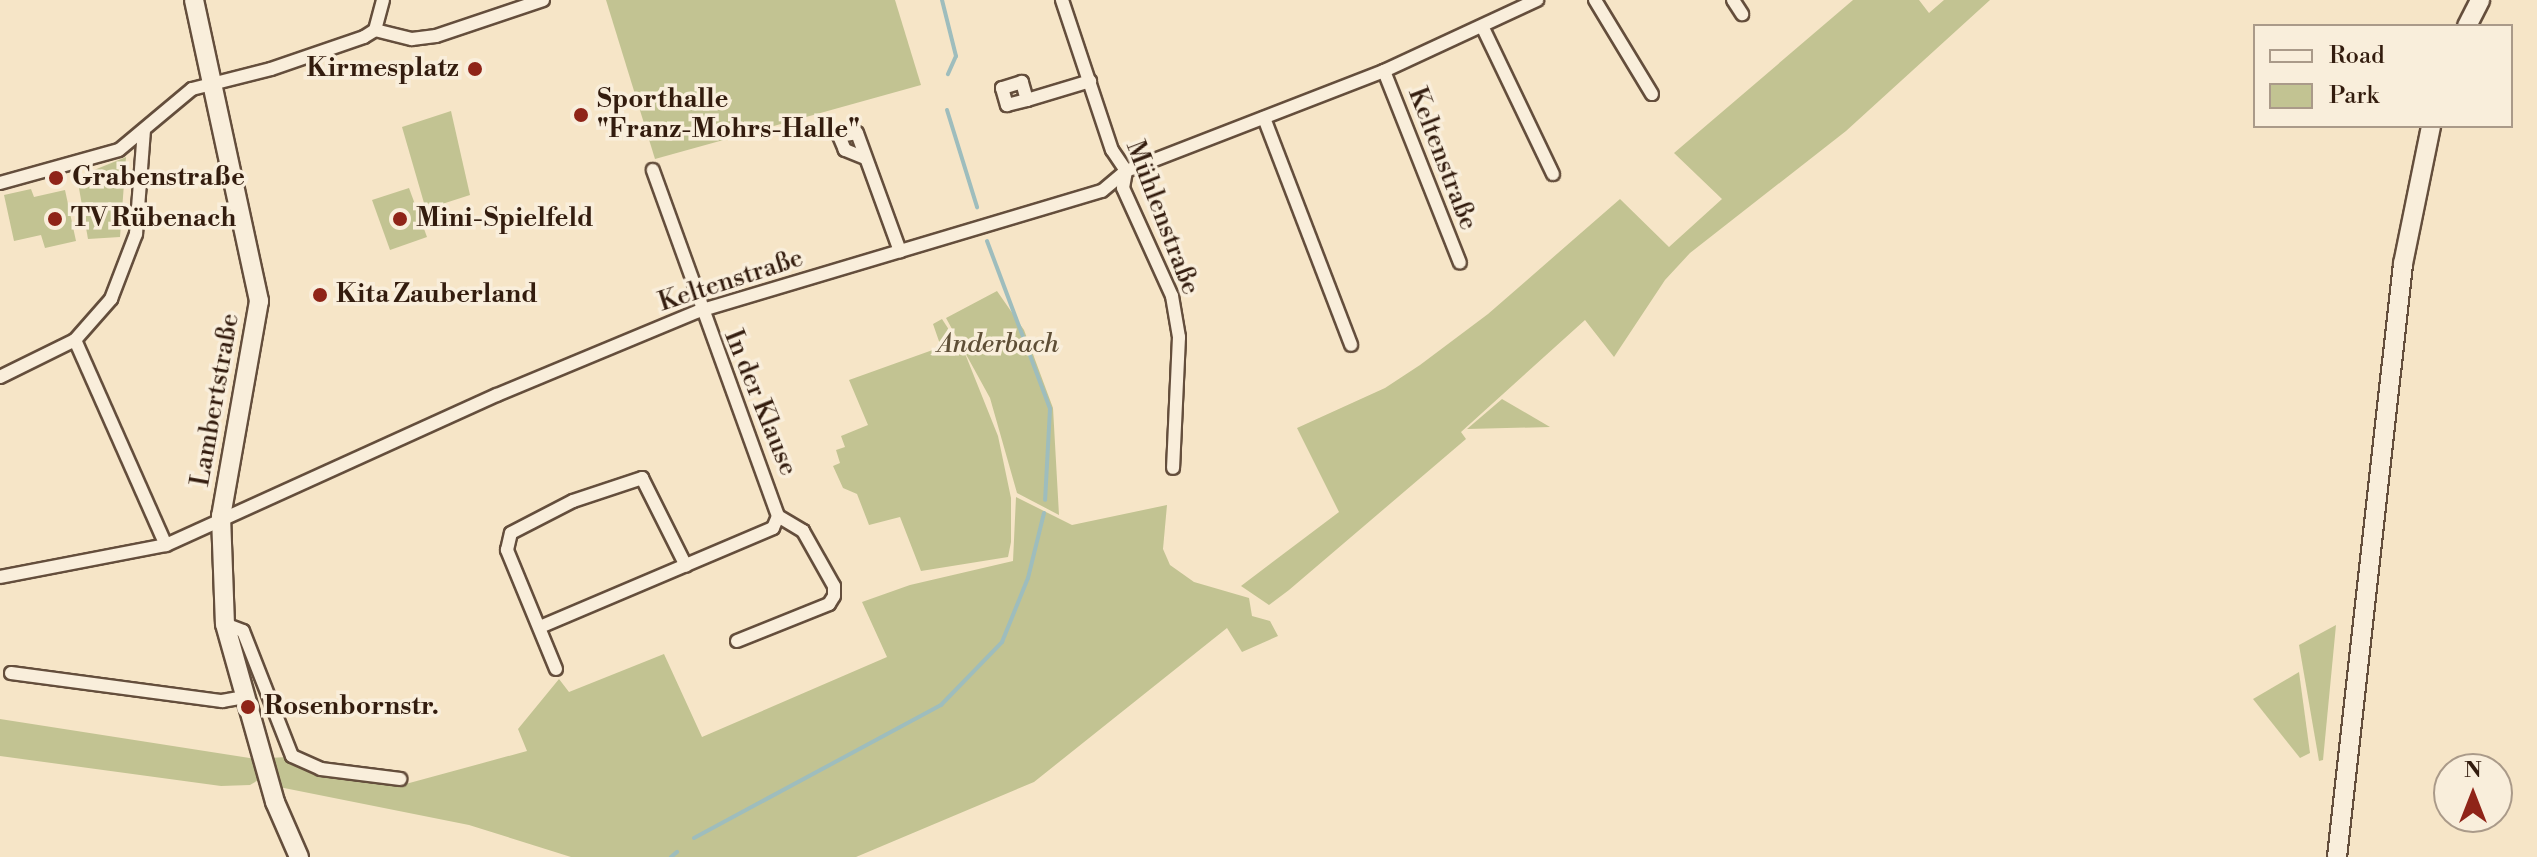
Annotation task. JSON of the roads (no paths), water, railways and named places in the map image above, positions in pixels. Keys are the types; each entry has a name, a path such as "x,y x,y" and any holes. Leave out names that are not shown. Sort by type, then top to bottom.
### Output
{"main road":[{"name":"Lambertstraße","path":"194,0 209,86 259,301 221,516 225,624 275,802 299,857"},
{"path":"2468,24 2480,0"},
{"path":"2337,857 2403,264 2431,128"}],"street":[{"path":"375,30 383,0"},
{"path":"0,183 104,156 144,131 192,89 375,30 412,39 436,36 543,0"},
{"name":"Mühlenstraße","path":"1062,0 1112,150 1126,171 1123,188 1172,296 1179,337 1173,468"},
{"name":"Keltenstraße","path":"0,577 166,545 221,516 699,311 1102,191 1126,171 1384,71 1483,28 1537,0"},
{"path":"1595,0 1652,94"},
{"path":"1733,0 1742,14"},
{"path":"1483,28 1553,174"},
{"name":"Keltenstraße","path":"1384,71 1460,263"},
{"path":"1027,100 1090,81"},
{"path":"1264,118 1351,345"},
{"path":"0,377 75,340 100,317 131,252 144,131"},
{"path":"865,158 900,251"},
{"name":"In der Klause","path":"653,170 699,311 778,516 803,531 834,586 834,596 829,604 737,641"},
{"path":"75,340 166,545"},
{"path":"556,669 507,540 573,501 642,478 686,566"},
{"name":"In der Klause","path":"540,627 773,528 778,516"},
{"path":"225,624 243,631 292,756 312,767 400,779"},
{"path":"11,673 222,701 245,697"}],"waterway":[{"name":"Anderbach","path":"942,0 956,56 948,74"},
{"name":"Anderbach","path":"947,110 977,207"},
{"name":"Anderbach","path":"987,241 1050,409 1045,500"},
{"name":"Anderbach","path":"694,838 941,705 1002,642 1028,578 1044,513"},
{"name":"Anderbach","path":"671,857 677,852"}],"place":[{"name":"Kirmesplatz","path":"475,69"},
{"name":"Sporthalle \"Franz-Mohrs-Halle\"","path":"581,115"},
{"name":"Grabenstraße","path":"56,178"},
{"name":"TV Rübenach","path":"55,219"},
{"name":"Mini-Spielfeld","path":"400,219"},
{"name":"Kita Zauberland","path":"320,295"},
{"name":"Rosenbornstr.","path":"248,707"}]}
